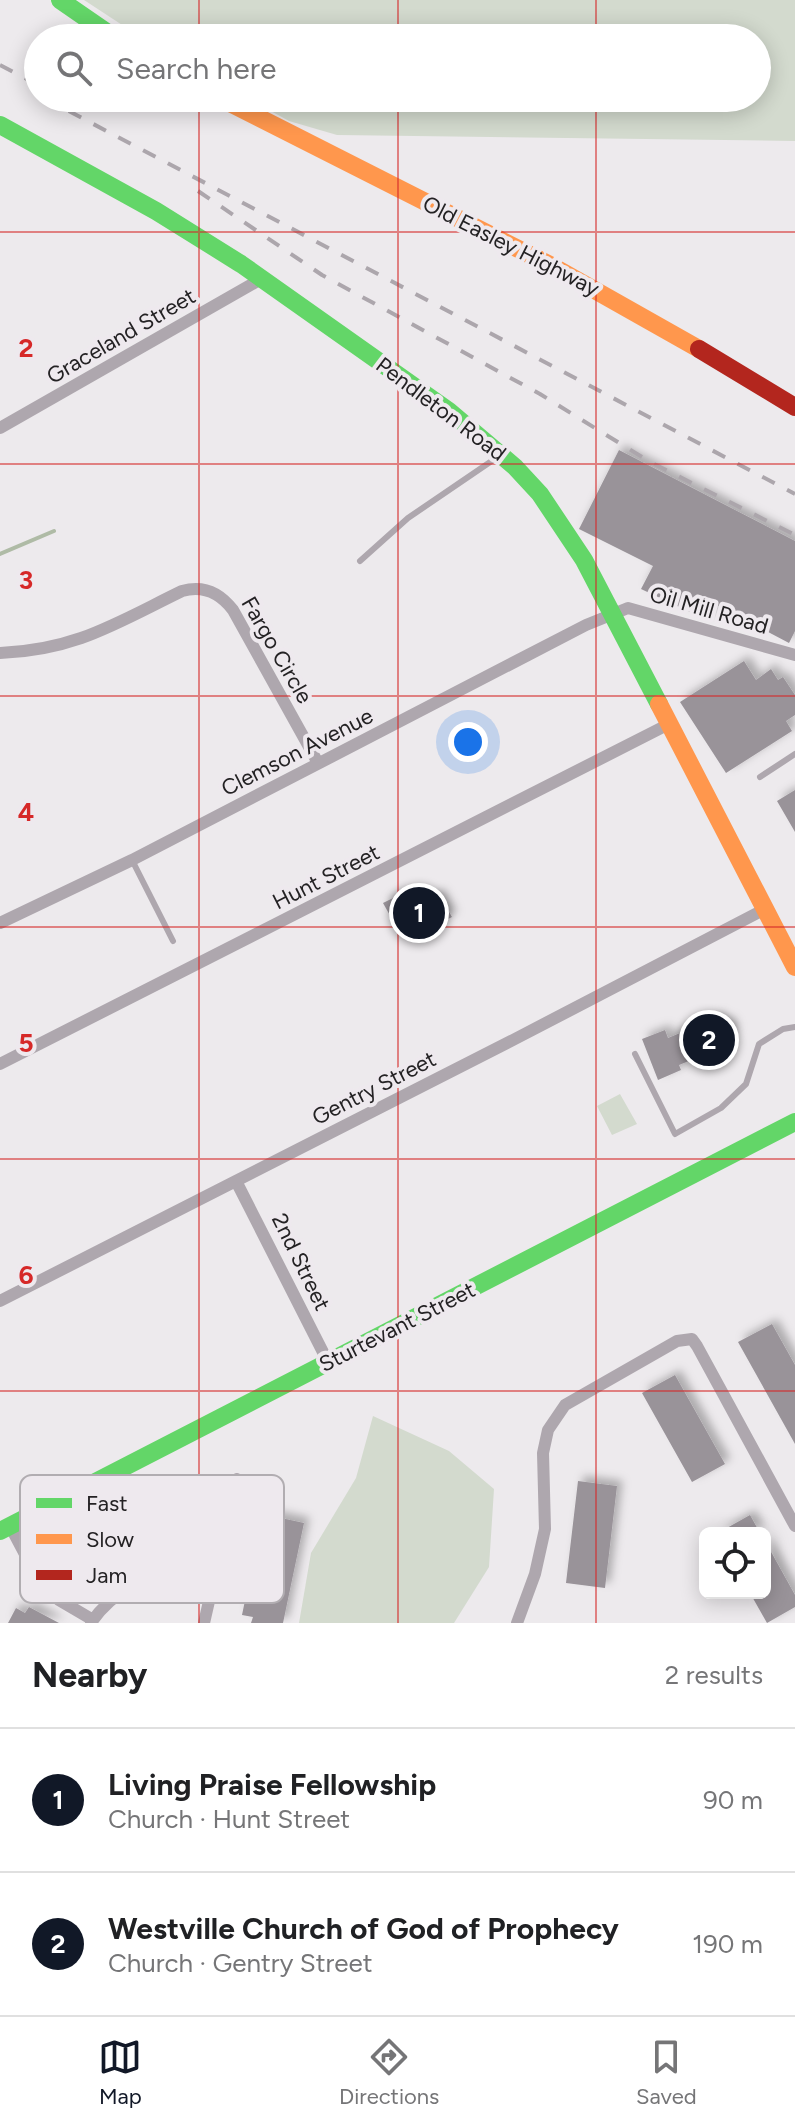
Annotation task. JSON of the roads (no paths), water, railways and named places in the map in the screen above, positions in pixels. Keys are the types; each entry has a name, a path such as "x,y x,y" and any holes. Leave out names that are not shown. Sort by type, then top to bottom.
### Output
{"street":[{"path":"60,0 95,24"},
{"name":"Old Easley Highway","path":"248,112 552,266 795,407"},
{"name":"Pendleton Road","path":"0,125 156,211 261,279 449,411 502,454 540,494 584,560 795,967"},
{"name":"Graceland Street","path":"0,428 261,279"},
{"name":"Fargo Circle","path":"0,653 53,648 78,641 182,591 194,588 208,590 221,597 233,610 318,763"},
{"name":"Oil Mill Road","path":"612,613 628,608 795,655"},
{"name":"Clemson Avenue","path":"0,923 132,860 612,613"},
{"name":"Hunt Street","path":"0,1064 669,724"},
{"name":"Gentry Street","path":"0,1301 765,909"},
{"name":"Sturtevant Street","path":"109,1475 795,1122"},
{"name":"2nd Street","path":"236,1181 328,1362"},
{"path":"517,1623 535,1574 545,1529 543,1453 548,1430 565,1405 677,1341 692,1339 697,1346 795,1526"},
{"path":"5,1529 20,1552"},
{"path":"64,1603 92,1622 110,1603"},
{"path":"204,1623 209,1603"}],"lane":[{"path":"360,561 408,518 502,454"},
{"path":"760,777 795,754"},
{"path":"132,860 173,941"},
{"path":"635,1054 675,1134 721,1108 746,1084 759,1044 783,1029 795,1027"}],"waterway":[{"path":"0,554 54,531"}],"railway":[{"path":"0,65 24,78"},
{"path":"71,112 795,494"},
{"path":"198,191 322,275 540,394 650,462 795,535"}],"place":[{"name":"Living Praise Fellowship","path":"419,913"},
{"name":"Westville Church of God of Prophecy","path":"709,1040"}]}
